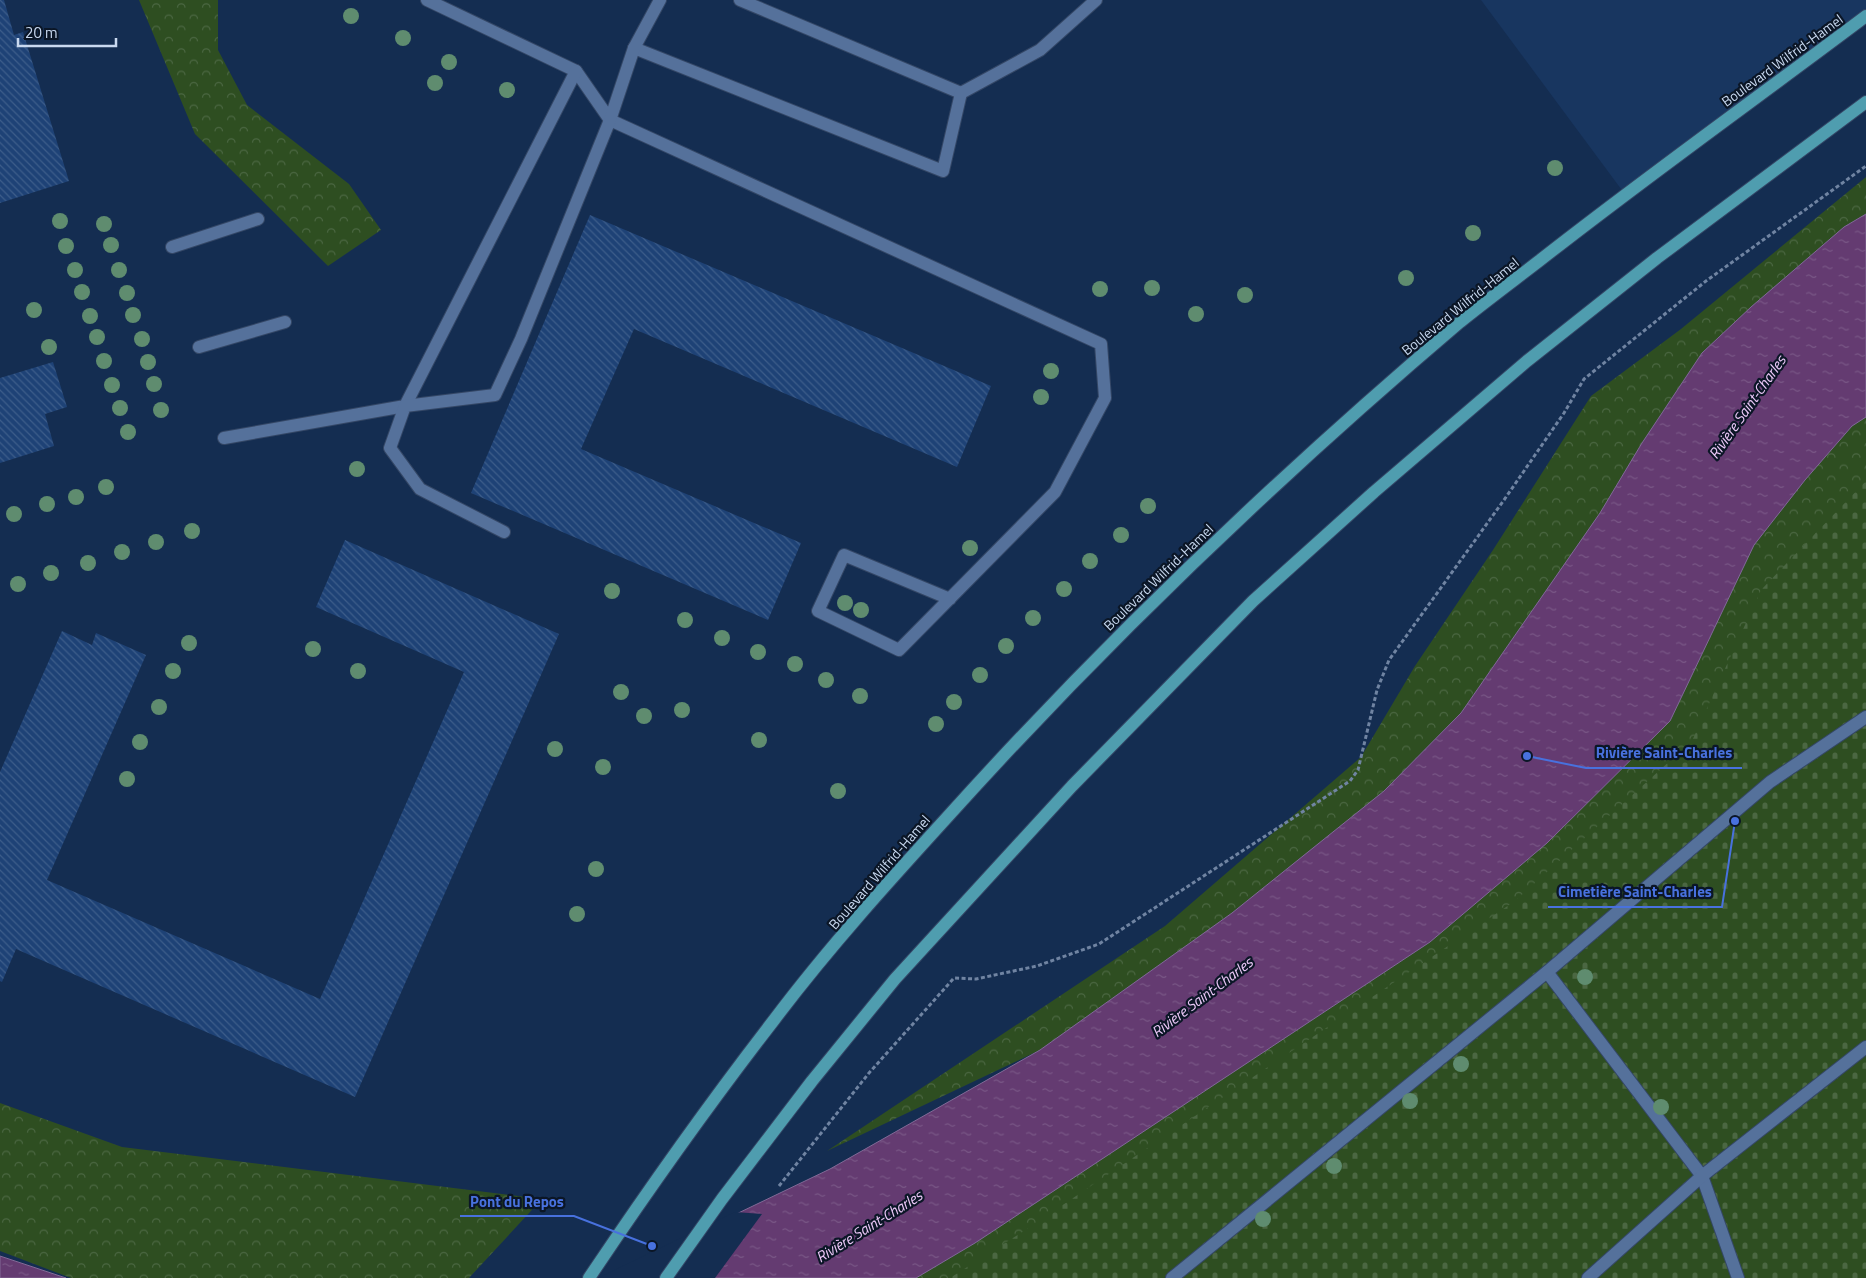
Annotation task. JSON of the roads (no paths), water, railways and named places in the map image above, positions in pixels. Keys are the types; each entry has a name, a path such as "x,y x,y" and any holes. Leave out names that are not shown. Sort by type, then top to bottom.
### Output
{"main road":[{"name":"Boulevard Wilfrid-Hamel","path":"589,1278 640,1202 775,1018 869,903 994,766 1105,650 1203,553 1341,426 1464,320 1624,194 1866,16"},
{"path":"666,1278 722,1199 812,1081 895,979 1078,779 1253,601 1374,492 1528,361 1657,258 1866,102"}],"lane":[{"path":"427,0 576,71 610,120 1100,344 1105,398 1055,492 950,599 899,650 818,611 844,555 950,599"},
{"path":"224,438 405,406 495,396 521,339 610,120 634,48 660,0"},
{"path":"740,0 961,92"},
{"path":"634,48 943,171 961,92 1040,50 1096,0"},
{"path":"504,532 420,489 390,448 405,406 576,71"},
{"path":"172,246 258,219"},
{"path":"199,347 285,322"},
{"path":"1172,1278 1547,972 1770,782 1866,716"},
{"path":"1547,972 1702,1176 1738,1278"},
{"path":"1588,1278 1702,1176 1866,1047"}],"water":[{"name":"Rivière Saint-Charles","path":"1866,214 1866,417 1852,426 1805,480 1754,545 1670,721 1547,843 1430,942 975,1243 916,1278 603,1278 830,1169 1040,1050 1232,913 1384,791 1461,713 1600,513 1642,443 1702,353 1751,307 1844,227"},
{"path":"0,1256 66,1278 0,1278"}],"place":[{"name":"Rivière Saint-Charles","path":"1527,756"},
{"name":"Cimetière Saint-Charles","path":"1735,821"},
{"name":"Pont du Repos","path":"652,1246"}]}
